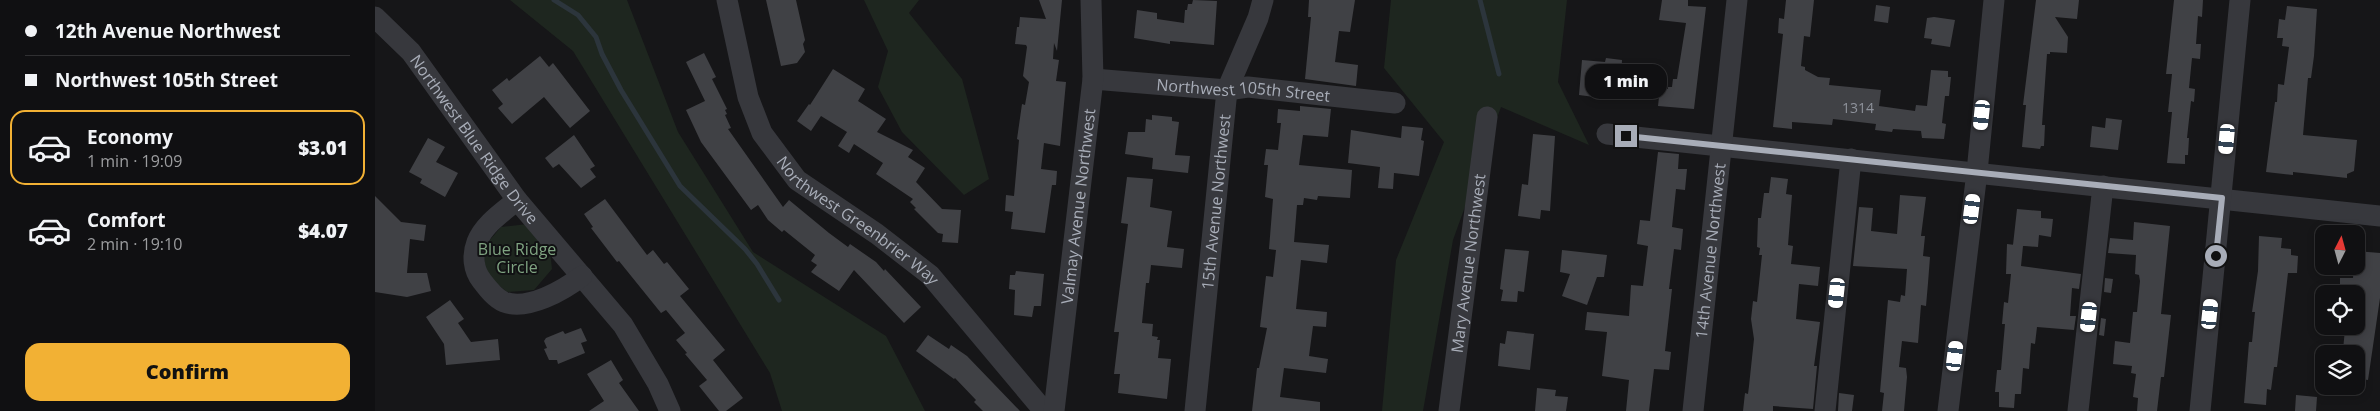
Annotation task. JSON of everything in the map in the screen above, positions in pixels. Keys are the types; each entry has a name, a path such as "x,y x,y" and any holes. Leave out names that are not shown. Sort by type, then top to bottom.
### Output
{"street":[{"name":"Northwest Greenbrier Way","path":"727,0 748,98 762,133 797,180 877,234 930,275 1044,411"},
{"name":"Valmay Avenue Northwest","path":"1054,411 1093,79 1091,0"},
{"name":"15th Avenue Northwest","path":"1195,411 1227,90 1263,0"},
{"name":"14th Avenue Northwest","path":"1693,411 1737,0"},
{"path":"1948,411 1977,172 1994,0"},
{"path":"2200,411 2240,0"},
{"name":"Northwest Blue Ridge Drive","path":"375,17 411,52 517,200 623,325 658,384 670,411"},
{"name":"Northwest 105th Street","path":"1093,79 1227,90 1248,87 1395,103"},
{"name":"Mary Avenue Northwest","path":"1449,411 1487,117"},
{"path":"1607,134 2380,216"},
{"path":"1825,411 1851,159"},
{"path":"2078,411 2103,186"},
{"path":"517,200 490,223 478,240 473,260 479,278 491,293 505,302 525,303 564,290 582,276"}],"green space":[{"path":"510,0 627,0 678,132 753,252 886,336 925,411 782,411 770,373 573,51"},
{"path":"864,0 919,0 909,13 962,79 989,179 964,195 902,132 878,87 888,51"},
{"path":"1391,0 1567,0 1558,82 1589,145 1501,107 1453,240 1423,411 1382,411 1396,260 1444,142 1384,68"},
{"name":"Blue Ridge Circle","path":"528,224 549,242 552,269 534,290 507,292 486,275 483,248 501,227"}],"building":[{"path":"766,0 796,0 805,40 803,44 805,52 797,63 781,66"},
{"path":"1039,0 1062,0 1057,51 1054,43 1053,59 1059,60 1056,81 1066,82 1060,146 1044,143 1041,169 1057,171 1056,185 1052,185 1045,233 1011,229 1013,212 1005,211 1006,195 1014,196 1019,140 1017,139 1022,104 1025,105 1029,82 1023,76 1027,47 1026,45 1015,44 1017,27 1019,27 1020,17 1046,19"},
{"path":"1193,0 1217,1 1214,45 1170,41 1170,44 1134,38 1137,10 1157,13 1157,19 1184,23 1185,10 1187,10 1188,4 1192,4"},
{"path":"1309,0 1355,0 1350,32 1339,31 1335,62 1358,65 1356,86 1305,79 1311,17 1308,17"},
{"path":"1662,0 1688,0 1688,6 1706,7 1694,109 1658,106 1660,88 1668,89 1668,87 1672,87 1673,79 1677,79 1686,23 1659,20"},
{"path":"1786,0 1814,0 1810,37 1804,36 1801,66 1818,77 1830,78 1829,85 1881,90 1879,106 1915,111 1916,105 1927,106 1931,70 1948,71 1948,77 1951,77 1949,96 1945,96 1942,123 1946,124 1944,139 1922,138 1921,131 1893,129 1892,132 1875,130 1876,124 1833,119 1832,125 1792,122 1792,129 1773,127 1783,34 1778,33 1779,18 1784,19"},
{"path":"2036,0 2079,0 2077,19 2055,17 2068,37 2067,53 2050,52 2050,54 2047,54 2042,125 2045,125 2044,146 2041,146 2040,149 2022,147 2026,105 2023,105"},
{"path":"2174,0 2203,0 2202,17 2198,16 2196,44 2201,44 2200,59 2192,58 2189,88 2195,89 2194,102 2191,101 2187,138 2189,138 2188,155 2185,155 2185,164 2167,163 2172,112 2168,112 2172,74 2166,74"},
{"path":"1876,5 1890,7 1888,23 1874,21"},
{"path":"2287,6 2317,9 2314,56 2311,78 2308,78 2303,135 2357,140 2354,171 2347,174 2347,178 2293,172 2293,175 2266,172 2278,84 2284,85 2289,47 2282,46 2283,38 2277,38 2279,19 2285,20"},
{"path":"1927,18 1955,20 1950,47 1931,44 1932,39 1924,38"},
{"path":"704,53 716,77 712,79 727,109 725,110 727,114 725,115 731,128 728,129 783,207 789,200 848,247 850,244 876,262 884,271 885,269 921,307 904,323 854,270 839,291 811,272 817,265 811,261 815,255 784,230 782,232 768,220 758,205 751,210 701,142 686,110 705,101 686,62"},
{"path":"540,56 549,67 553,63 590,111 570,128 544,97 512,124 498,108 503,104 492,90 507,78 509,81"},
{"path":"1606,58 1622,60 1621,81 1603,79 1602,98 1579,95 1582,60 1605,62"},
{"path":"833,69 865,89 858,101 886,119 877,132 913,150 908,157 925,168 916,182 942,209 961,210 958,243 942,242 943,234 938,233 914,209 916,208 910,202 913,199 876,174 883,163 854,144 849,153 838,146 847,132 821,116 811,131 797,121 810,105"},
{"path":"1300,106 1331,109 1328,137 1303,135 1299,165 1352,170 1350,198 1318,196 1317,200 1304,198 1303,205 1297,205 1294,242 1329,245 1327,263 1301,260 1296,309 1327,312 1326,327 1313,326 1309,356 1328,359 1326,373 1284,368 1280,397 1320,402 1320,411 1252,411 1257,368 1259,368 1267,328 1260,327 1266,276 1273,277 1276,250 1269,249 1273,199 1265,197 1268,165 1264,165 1266,149 1278,150 1281,123 1277,123 1278,109 1300,111"},
{"path":"1152,115 1172,117 1172,121 1179,122 1175,155 1190,156 1188,173 1152,169 1153,158 1125,154 1128,132 1145,132 1146,119 1152,120"},
{"path":"2106,118 2122,120 2118,150 2090,147 2092,126 2105,128"},
{"path":"1402,126 1423,128 1421,140 1424,141 1419,176 1394,173 1393,189 1378,188 1380,167 1348,163 1351,130 1401,138"},
{"path":"1533,134 1555,136 1550,211 1541,210 1540,219 1518,216 1522,184 1528,185"},
{"path":"574,135 595,166 590,169 596,177 581,188 559,164 553,168 545,158"},
{"path":"428,138 445,147 436,162 458,173 445,197 420,183 422,179 409,172"},
{"path":"1658,152 1679,154 1678,169 1687,169 1685,190 1676,189 1672,227 1683,229 1681,250 1674,249 1669,289 1672,289 1665,351 1671,352 1669,370 1654,369 1649,411 1626,411 1629,380 1602,376 1607,332 1585,330 1587,312 1629,316 1631,285 1643,286 1648,246 1637,244 1640,220 1650,221"},
{"path":"1127,177 1153,179 1150,207 1172,211 1167,247 1184,249 1182,268 1151,265 1149,283 1146,283 1142,323 1153,324 1152,336 1158,337 1157,340 1160,340 1158,358 1171,359 1167,399 1118,393 1120,374 1114,374 1119,332 1114,332 1128,224 1121,223"},
{"path":"1771,177 1788,179 1786,194 1792,195 1788,245 1793,246 1791,264 1820,267 1818,286 1799,284 1796,319 1820,322 1814,366 1817,366 1813,409 1773,406 1773,411 1743,411 1745,393 1748,394 1754,339 1751,319 1753,301 1757,302 1762,255 1759,255 1760,248 1757,247 1758,218 1761,218 1764,193 1769,193"},
{"path":"1900,195 1926,197 1921,236 1925,236 1923,256 1930,257 1928,283 1926,306 1921,305 1918,343 1902,341 1899,367 1906,368 1907,377 1904,411 1882,411 1884,393 1880,392 1888,300 1900,302 1901,295 1905,296 1907,269 1853,266 1859,207 1873,208 1871,231 1897,234"},
{"path":"375,196 401,222 426,225 424,241 410,239 407,273 427,273 431,291 407,297 375,292"},
{"path":"605,199 647,255 653,250 664,264 667,262 689,289 680,296 725,350 713,360 743,398 726,411 719,411 699,386 707,380 676,340 685,333 666,310 661,313 619,261 617,262 591,228 593,227 584,214"},
{"path":"2017,209 2041,211 2041,218 2053,219 2051,237 2039,235 2038,247 2013,245"},
{"path":"2134,222 2170,226 2161,314 2171,315 2164,377 2161,377 2157,411 2137,411 2138,398 2133,397 2136,374 2131,373 2132,366 2113,364 2115,341 2130,343 2133,312 2137,312 2140,281 2139,275 2135,274 2136,255 2108,253 2110,238 2133,240"},
{"path":"2259,236 2282,238 2281,248 2291,249 2291,255 2298,256 2297,273 2288,273 2277,367 2274,367 2271,390 2267,389 2266,405 2244,403 2249,342 2252,342 2255,312 2252,312 2258,271"},
{"path":"2007,244 2023,246 2021,266 2081,274 2079,289 2072,288 2070,316 2076,316 2074,330 2037,327 2035,344 2031,343 2029,369 2023,368 2021,394 2015,394 2014,408 1999,407 1999,392 1995,392 1997,370 2001,370 2005,324 2002,324 2004,302 2008,303 2011,274 2006,274"},
{"path":"1505,249 1529,251 1524,292 1518,291 1517,302 1501,301 1503,290 1500,289"},
{"path":"1562,250 1607,255 1604,277 1597,277 1587,305 1562,296 1570,274 1560,272"},
{"path":"2365,252 2380,253 2380,298 2368,380 2365,380 2365,345 2343,345 2344,335 2365,335 2365,285 2340,285 2340,278 2353,278 2353,275 2365,275"},
{"path":"1016,271 1044,274 1041,306 1034,306 1032,317 1014,315 1015,290 1009,289 1010,275 1015,275"},
{"path":"2105,278 2113,279 2111,293 2104,292"},
{"path":"450,300 464,319 458,323 471,342 498,339 500,360 446,365 444,344 426,317"},
{"path":"2101,318 2106,319 2104,336 2099,335"},
{"path":"581,328 587,341 581,343 585,353 558,364 557,360 549,360 544,349 547,348 544,341 546,338 563,331 565,334"},
{"path":"1507,331 1534,334 1530,370 1498,366 1500,343 1505,344"},
{"path":"928,335 949,349 951,345 967,356 1020,411 983,411 974,402 976,400 955,378 916,351"},
{"path":"611,360 623,380 619,383 639,411 589,411 604,401 587,374"},
{"path":"1537,388 1556,390 1555,396 1568,397 1566,411 1535,411"},
{"path":"1839,393 1854,395 1852,411 1838,411"},
{"path":"2296,395 2317,397 2316,411 2295,411"}],"waterway":[{"path":"554,0 578,15 596,37 602,54 621,90 680,186 745,249 757,264 779,300"},
{"path":"1480,0 1499,74"}],"route":[{"path":"1626,136 2222,198 2216,256"}]}
